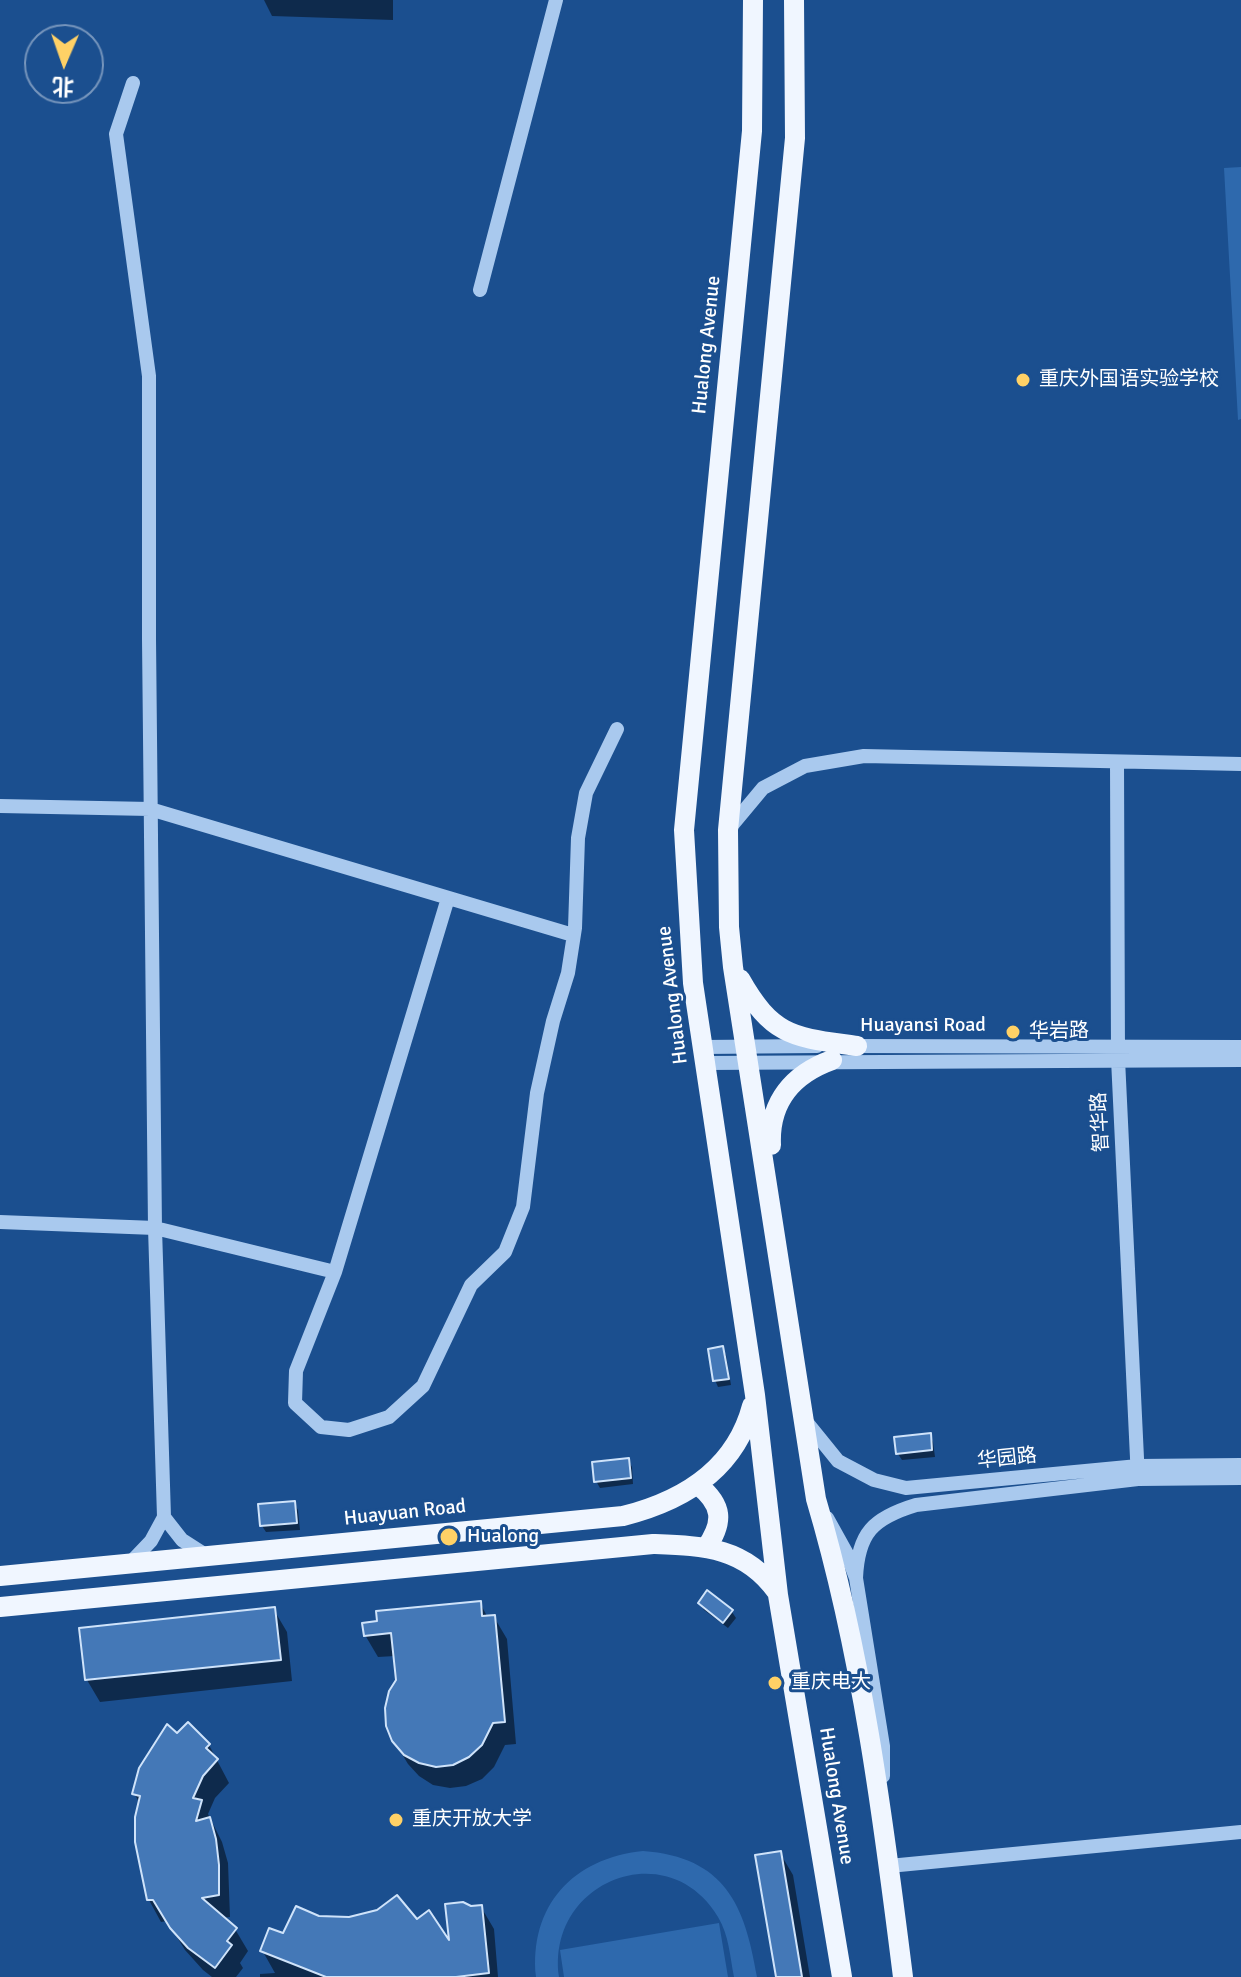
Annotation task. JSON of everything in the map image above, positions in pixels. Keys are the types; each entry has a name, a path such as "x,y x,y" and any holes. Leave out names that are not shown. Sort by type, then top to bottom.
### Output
{"main road":[{"name":"Hualong Avenue","path":"753,0 752,131 684,830 689,940 703,1055 755,1395 778,1595 842,1977"},
{"name":"Hualong Avenue","path":"794,0 795,138 728,830 729,927 816,1499 840,1582 883,1821 903,1977"},
{"path":"733,967 752,1000 772,1023 804,1038 857,1046"},
{"path":"772,1225 772,1118 784,1096 803,1074 832,1060"},
{"name":"Huayuan Road","path":"0,1576 623,1516 653,1508 698,1485 719,1468 735,1448 747,1425 755,1395"},
{"path":"698,1485 712,1496 718,1509 719,1523 706,1548"},
{"path":"0,1607 653,1544 728,1553 750,1563 765,1576 778,1595"}],"street":[{"path":"480,290 556,0"},
{"path":"130,1563 151,1541 164,1517 155,1228 149,376 116,134 133,83"},
{"path":"448,898 335,1272 296,1371 295,1403 321,1427 349,1430 389,1417 423,1386 471,1285 505,1252 523,1207 537,1093 553,1021 568,973 578,838 586,793 617,729"},
{"path":"728,830 763,788 805,766 864,756 1241,764"},
{"name":"智华路","path":"1117,762 1118,1052 1138,1473"},
{"path":"0,806 150,809 573,935"},
{"name":"Huayansi Road","path":"703,1055 857,1046 1118,1052 1241,1060"},
{"name":"Huayansi Road","path":"748,1054 832,1060 1241,1047"},
{"path":"0,1222 155,1228 335,1272"},
{"name":"华园路","path":"803,1417 838,1461 874,1480 906,1488 1241,1465"},
{"name":"华园路","path":"856,1578 857,1553 863,1538 879,1521 902,1509 1138,1473 1241,1478"},
{"name":"Hualong Avenue","path":"816,1499 847,1554 856,1578 883,1746 883,1821"},
{"path":"164,1517 182,1540 207,1556"},
{"path":"889,1866 1241,1832"}],"shaded area":[{"path":"1241,167 1241,419 1238,420 1224,168"},
{"path":"643,1851 671,1855 694,1863 726,1889 746,1928 757,1977 734,1977 722,1924 696,1892 670,1877 642,1874 615,1880 590,1894 571,1915 560,1943 559,1977 536,1977 540,1928 548,1908 561,1890 577,1875 596,1864"},
{"path":"719,1923 728,1977 564,1977 560,1950"}],"building":[{"path":"723,1346 729,1379 713,1381 708,1349"},
{"path":"931,1433 932,1450 896,1454 894,1437"},
{"path":"629,1458 631,1478 594,1482 592,1462"},
{"path":"295,1501 297,1523 260,1526 258,1504"},
{"path":"707,1590 733,1610 723,1623 698,1603"},
{"path":"481,1601 482,1616 495,1615 505,1722 493,1723 482,1745 469,1757 453,1765 436,1767 419,1763 404,1755 392,1741 386,1726 385,1708 389,1691 396,1680 391,1633 364,1636 362,1623 377,1621 376,1611"},
{"path":"275,1607 281,1660 85,1680 79,1628"},
{"path":"188,1722 210,1744 206,1748 218,1759 203,1776 193,1798 202,1800 196,1821 210,1817 219,1865 219,1895 202,1898 237,1928 227,1941 232,1945 215,1968 188,1948 170,1928 153,1900 147,1900 135,1842 135,1817 140,1796 132,1794 139,1768 167,1724 177,1733"},
{"path":"781,1851 802,1977 776,1977 755,1855"},
{"path":"397,1895 417,1919 429,1910 449,1940 445,1904 463,1902 471,1906 482,1905 489,1973 456,1977 326,1977 260,1951 269,1928 283,1933 296,1906 319,1916 349,1917 377,1910"}],"place":[{"name":"重庆外国语实验学校","path":"1023,380"},
{"name":"华岩路","path":"1013,1032"},
{"name":"Hualong","path":"449,1537"},
{"name":"重庆电大","path":"775,1683"},
{"name":"重庆开放大学","path":"396,1820"}]}
